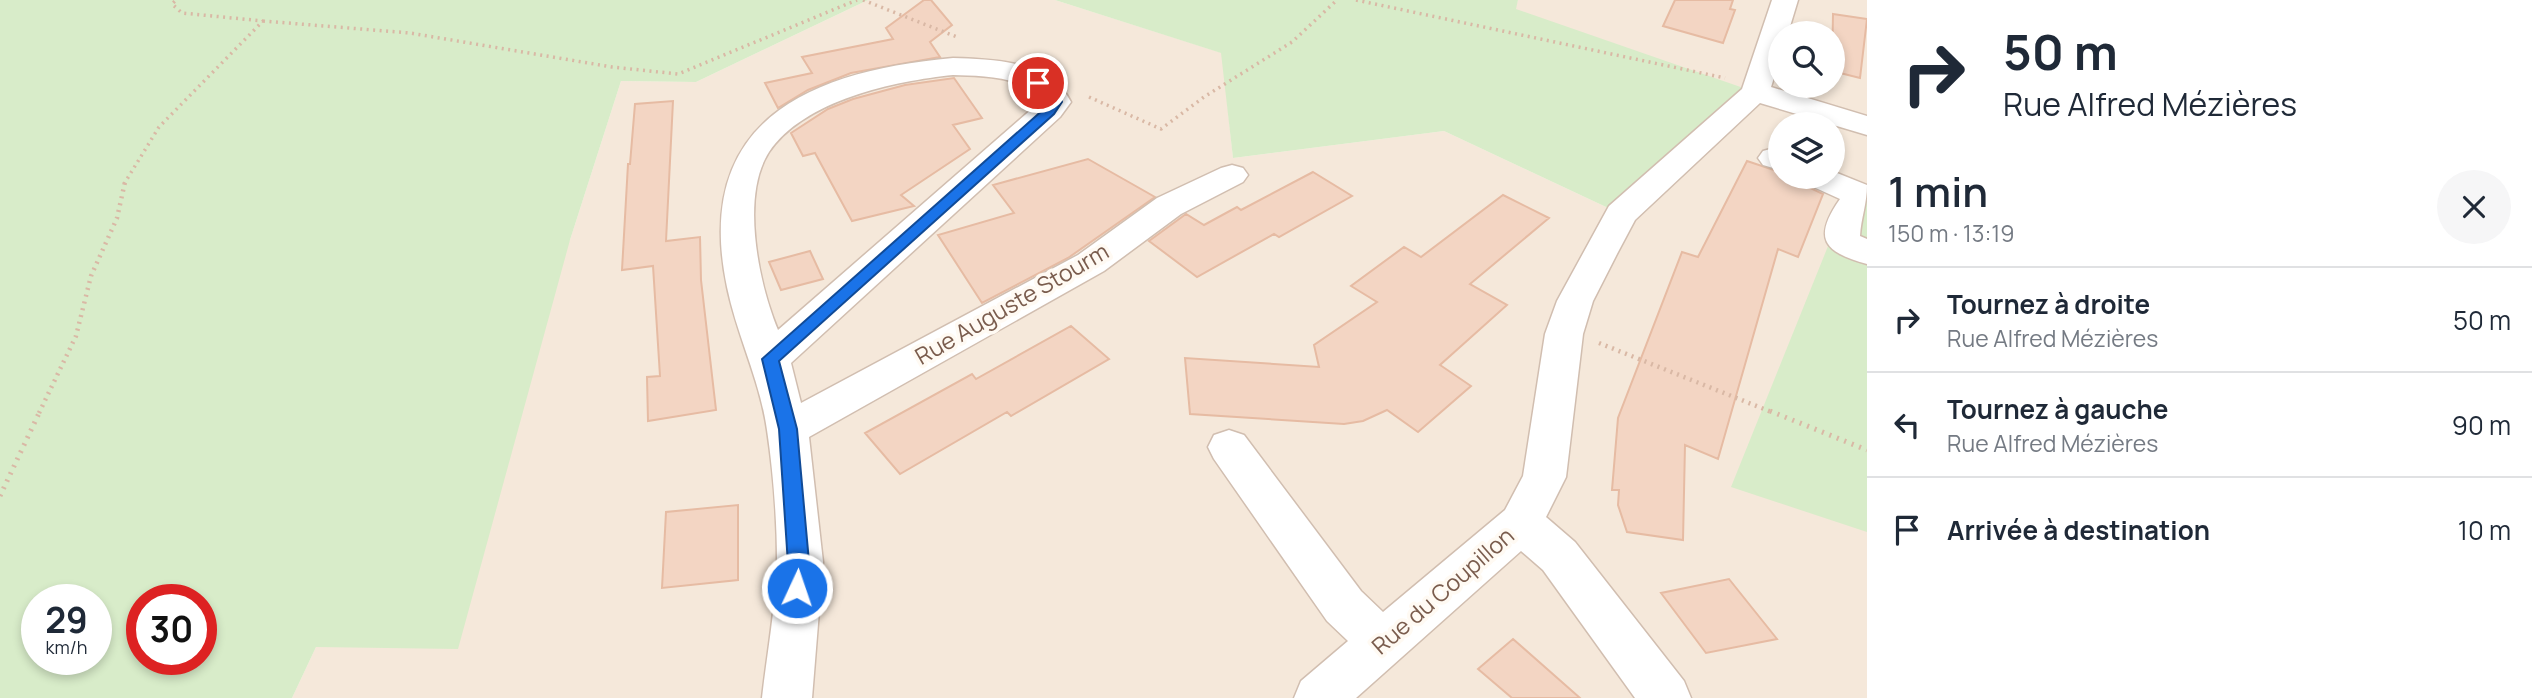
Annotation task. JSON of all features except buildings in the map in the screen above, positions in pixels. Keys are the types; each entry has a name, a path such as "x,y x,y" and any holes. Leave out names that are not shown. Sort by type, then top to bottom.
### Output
{"street":[{"name":"Rue du Coupillon","path":"1319,698 1521,523 1544,477 1564,334 1575,301 1622,214 1756,89 1785,0"},
{"path":"787,698 800,562 788,429 770,359 744,284 740,206 748,164 758,145 776,128 813,103 871,82 951,66 1000,69 1023,75 1069,94"},
{"path":"1756,89 1867,126"},
{"path":"770,359 1056,102 1069,94"},
{"name":"Rue Auguste Stourm","path":"788,429 1091,263 1169,206 1233,175"},
{"path":"1845,188 1863,196 1844,218 1843,242 1867,252"},
{"path":"1229,447 1344,606 1383,643"},
{"path":"1521,523 1559,556 1666,698"}],"path":[{"path":"176,0 172,4 182,13 410,33 612,67 678,74 857,0"},
{"path":"863,0 962,39"},
{"path":"1069,94 1161,129 1232,78 1292,42 1337,0"},
{"path":"1356,0 1643,58 1756,89"},
{"path":"0,496 76,336 91,276 117,218 123,186 159,127 263,21"},
{"path":"1564,334 1603,344 1867,450"}],"shaded area":[{"path":"868,0 1055,0 1222,53 1233,158 1444,131 1621,214 1515,9 1518,0 1867,0 1867,698 292,698 316,647 570,240 621,81 696,82"}],"green space":[{"path":"0,0 868,0 696,82 621,81 570,240 458,649 316,647 292,698 0,698"},
{"path":"1055,0 1518,0 1516,9 1755,92 1621,214 1444,131 1233,158 1221,53"},
{"path":"1849,194 1867,201 1867,532 1731,487"}],"route":[{"path":"797,588 800,562 788,429 770,359 1049,111 1056,102 1052,93 1038,83"}]}
